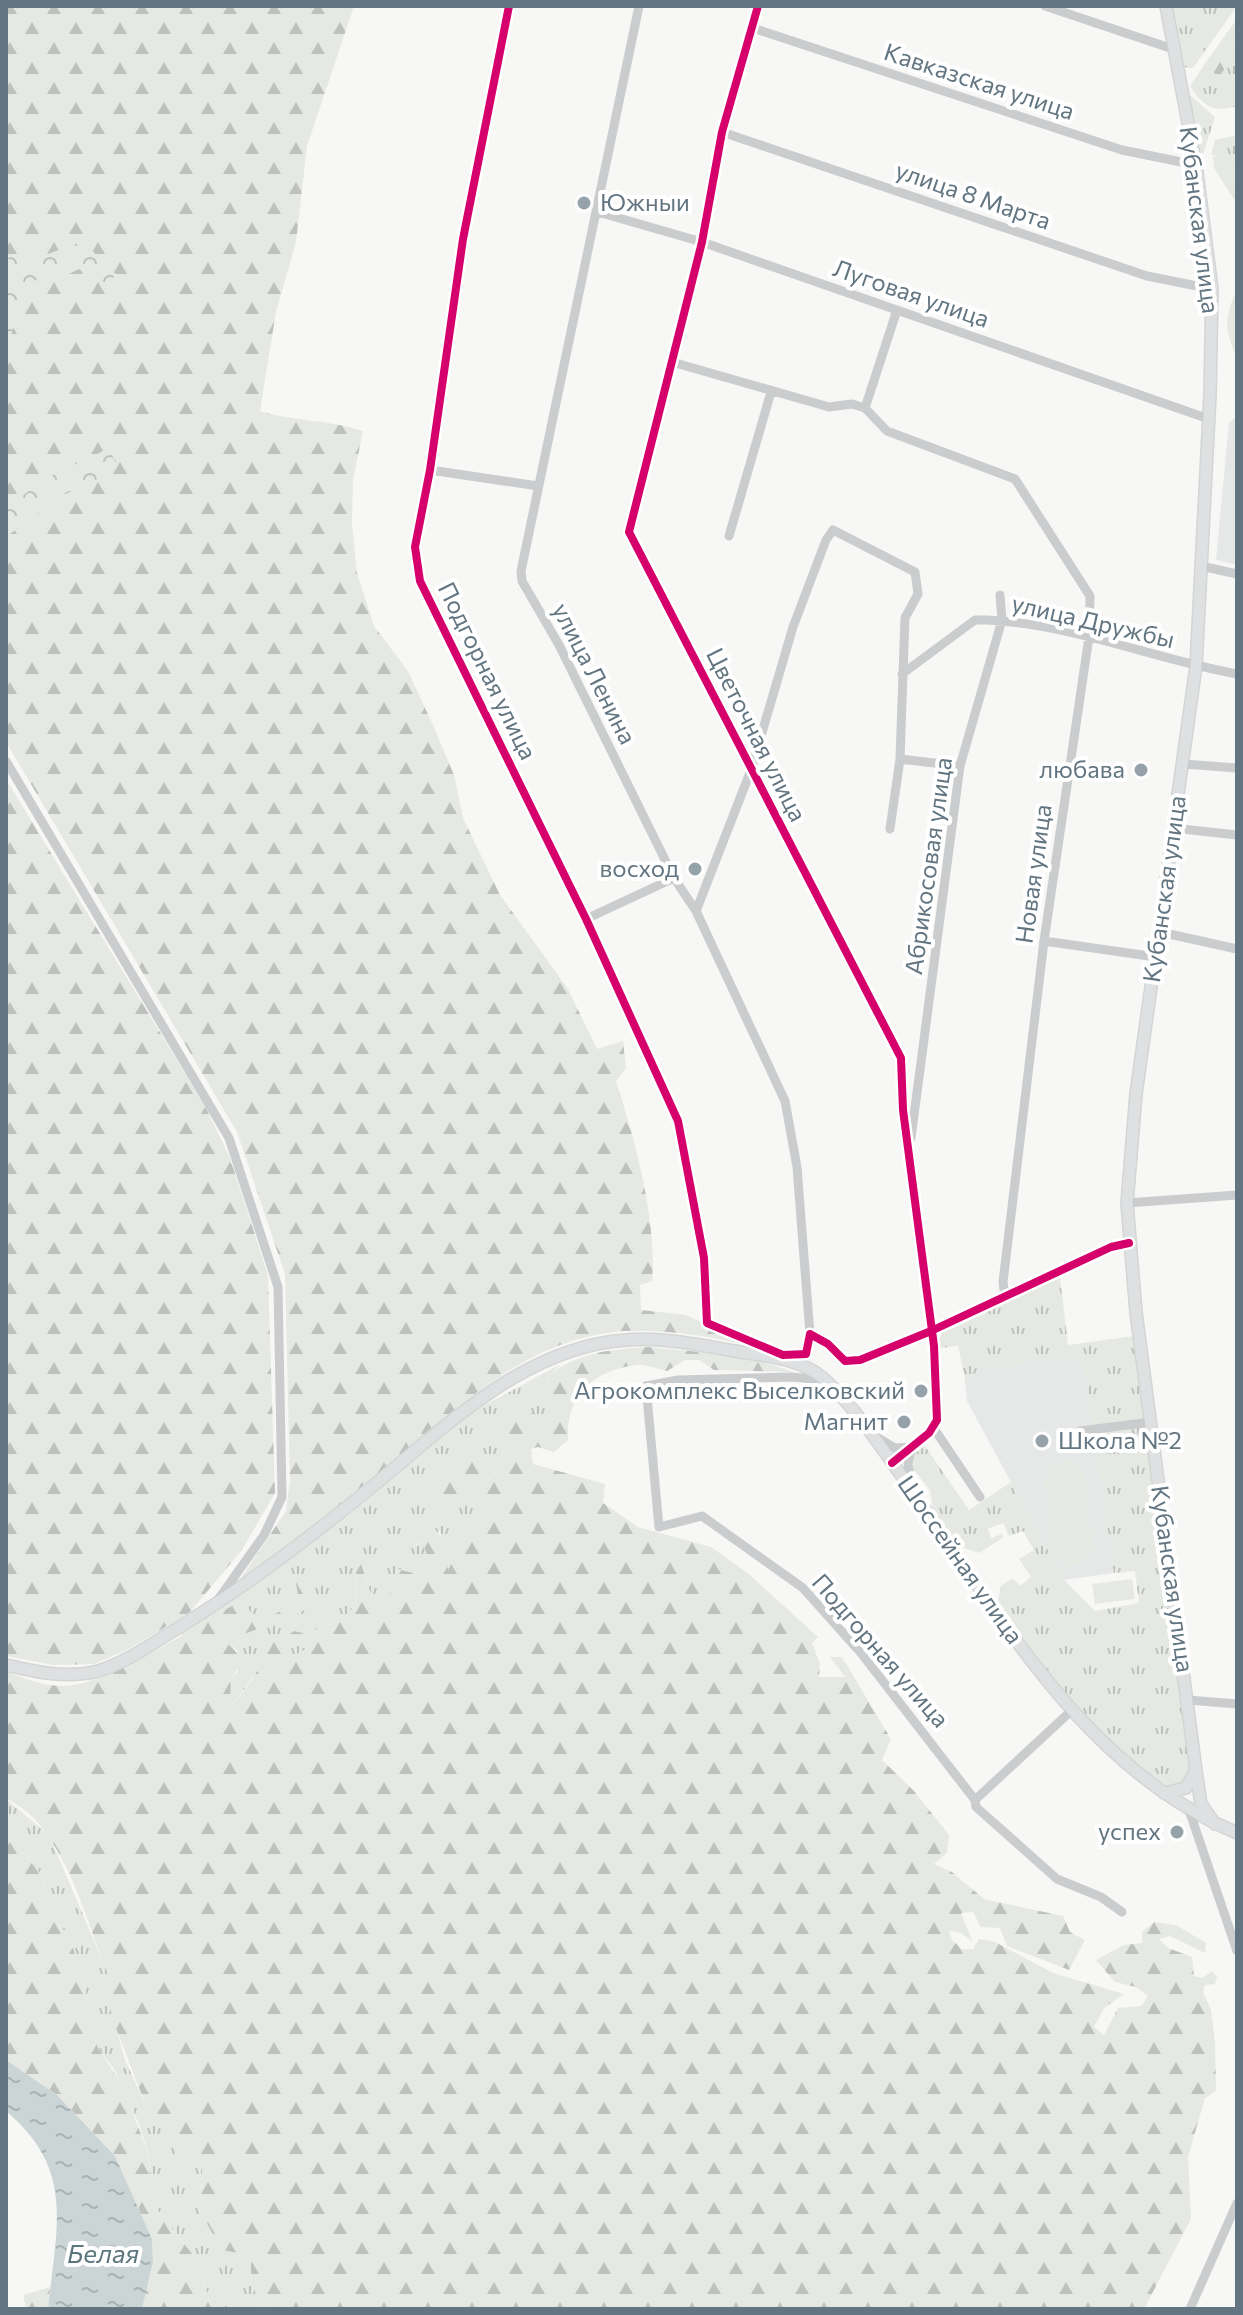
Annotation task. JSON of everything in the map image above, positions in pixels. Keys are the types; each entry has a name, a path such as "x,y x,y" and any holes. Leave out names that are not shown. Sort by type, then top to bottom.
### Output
{"main road":[{"name":"Кубанская улица","path":"1166,6 1196,165 1212,289 1209,419 1196,666 1136,1094 1127,1203 1129,1243 1196,1771"},
{"name":"Шоссейная улица","path":"6,1665 55,1675 98,1671 140,1651 279,1559 351,1505 481,1397 513,1377 596,1344 649,1339 779,1359 811,1370 867,1429 1071,1711 1162,1793 1215,1824 1237,1833"},
{"path":"1162,1793 1183,1790 1193,1781 1196,1771"},
{"path":"1189,1810 1196,1771"},
{"path":"1196,1771 1201,1804 1215,1824"}],"street":[{"name":"Подгорная улица","path":"509,6 463,239 430,470 415,547 420,581 586,919 678,1121 704,1258 707,1323 783,1355 806,1354 810,1334"},
{"name":"улица Ленина","path":"639,6 598,212 523,550 522,581 559,645 674,878 696,911 785,1101 797,1167 810,1334"},
{"name":"Цветочная улица","path":"758,6 722,132 702,242 629,532 901,1058 903,1110 910,1145 931,1331 937,1420 933,1427"},
{"path":"1045,6 1173,49"},
{"name":"Кавказская улица","path":"753,28 1122,150 1196,165"},
{"name":"улица 8 Марта","path":"722,132 1147,276 1212,289"},
{"name":"Луговая улица","path":"598,212 702,242 1209,419"},
{"path":"672,362 829,407 852,404 865,408 897,310"},
{"path":"729,536 771,392"},
{"name":"Новая улица","path":"865,408 887,431 1015,479 1090,596 1089,637 1044,941 1003,1282 1005,1297"},
{"path":"430,470 538,486"},
{"path":"696,911 751,770 793,627 826,540 833,530 915,572 918,594 905,618 900,759 890,829"},
{"path":"1201,566 1237,574"},
{"name":"Абрикосовая улица","path":"910,1145 960,766 1002,620 1000,595"},
{"name":"улица Дружбы","path":"902,674 975,620 1002,620 1089,637 1237,674"},
{"path":"900,759 960,766"},
{"path":"6,761 229,1138 278,1287 282,1497 273,1521 216,1603"},
{"path":"1183,764 1237,768"},
{"path":"1173,828 1237,835"},
{"path":"586,919 674,878"},
{"path":"1160,932 1237,949"},
{"path":"1044,941 1156,957"},
{"path":"1127,1203 1237,1195"},
{"path":"810,1334 828,1344 845,1361 860,1360 931,1331 1111,1247 1129,1243"},
{"name":"Подгорная улица","path":"837,1394 804,1378 791,1377 678,1380 646,1386 659,1527 702,1516 803,1588 861,1653 975,1800 976,1807 1057,1879 1101,1897 1122,1912"},
{"path":"1080,1431 1151,1422"},
{"path":"892,1463 933,1427 980,1497"},
{"path":"867,1429 895,1448 912,1447"},
{"path":"912,1447 908,1472 915,1495"},
{"path":"1188,1700 1237,1704"},
{"path":"975,1800 1071,1711"},
{"path":"1189,1810 1237,1951"},
{"path":"1190,2309 1237,2203"}],"shaded area":[{"path":"1237,417 1237,565 1216,560 1229,422"},
{"name":"Школа №2","path":"1082,1355 1114,1573 1064,1580 967,1401 965,1379 982,1369"}],"green space":[{"path":"6,6 354,6 307,146 296,242 276,312 260,411 363,431 353,480 352,523 357,573 374,626 408,671 454,775 463,818 500,895 568,989 597,1049 623,1041 626,1068 616,1081 648,1206 653,1257 652,1281 640,1285 641,1310 686,1315 751,1346 688,1334 624,1331 581,1338 542,1353 469,1398 339,1511 239,1581 286,1511 290,1480 285,1274 237,1132 6,742"},
{"path":"1173,6 1237,6 1193,68 1182,67"},
{"path":"1237,19 1229,63 1220,75 1206,71 1206,62"},
{"path":"1237,40 1237,106 1215,108 1200,99 1190,86 1206,62 1206,71 1220,74"},
{"path":"1188,93 1215,117 1202,157 1200,154"},
{"path":"1237,135 1237,181 1224,155 1211,155 1215,140"},
{"path":"1224,154 1237,181 1237,204 1214,168 1213,156"},
{"path":"86,240 97,257 117,275 104,284 79,269 57,280 36,280 23,290 6,356 6,259 22,252 48,254"},
{"path":"1237,289 1237,360 1227,324"},
{"path":"107,448 117,463 96,480 63,495 6,537 6,509 50,477"},
{"path":"6,779 206,1108 230,1158 268,1275 275,1493 242,1550 190,1612 129,1649 94,1664 53,1665 6,1656"},
{"path":"1060,1277 1068,1345 1134,1336 1192,1771 1189,1780 1173,1789 1120,1753 1089,1724 1003,1612 998,1601 1001,1586 1013,1578 1020,1586 1031,1577 1019,1559 1034,1550 1023,1531 1009,1536 1003,1523 988,1529 991,1538 1002,1534 1003,1538 979,1553 954,1544 934,1515 930,1490 913,1469 915,1453 925,1446 969,1510 1011,1482 1064,1580 1095,1611 1139,1603 1135,1571 1114,1573 1082,1356 982,1369 965,1379 958,1346 939,1348 939,1339 946,1327"},
{"path":"648,1347 740,1357 794,1372 714,1370 699,1360 685,1360 667,1371 640,1365 620,1368 585,1388 572,1411 568,1440 554,1452 538,1447 531,1449 533,1464 605,1484 603,1503 638,1527 711,1547 750,1575 818,1637 812,1643 820,1664 819,1677 845,1677 830,1657 842,1657 891,1739 882,1760 914,1791 949,1835 947,1853 934,1864 952,1872 984,1899 1063,1916 1070,1932 1085,1940 1069,1970 1007,1946 1000,1928 981,1927 973,1912 961,1913 973,1942 961,1933 949,1931 952,1940 962,1949 973,1949 979,1939 993,1941 1053,1973 1124,1994 1104,2008 1094,2027 1104,2035 1118,2008 1141,2006 1148,1996 1136,1987 1115,1982 1096,1960 1124,1945 1142,1943 1142,1932 1154,1922 1176,1925 1206,1943 1205,1953 1170,1936 1159,1939 1168,1948 1192,1957 1194,1976 1202,1978 1212,1971 1217,1977 1215,1984 1205,1985 1203,1992 1211,2010 1216,2091 1205,2098 1188,2157 1191,2219 1144,2309 266,2309 252,2286 250,2255 222,2250 201,2213 202,2169 179,2157 146,2106 114,2023 107,1995 107,1971 69,1874 42,1828 26,1811 6,1799 6,1672 50,1685 85,1682 150,1654 232,1606 247,1606 254,1618 268,1618 299,1601 296,1583 308,1582 315,1588 315,1602 300,1613 225,1641 246,1661 231,1677 230,1707 254,1676 270,1640 278,1642 294,1631 307,1634 282,1652 287,1660 306,1649 317,1628 341,1621 357,1603 356,1570 361,1564 372,1597 387,1602 397,1569 413,1573 427,1556 423,1542 399,1549 427,1519 450,1548 446,1559 448,1571 463,1537 460,1519 478,1522 485,1506 470,1501 448,1511 422,1498 416,1479 436,1478 476,1447 482,1473 490,1480 501,1466 503,1449 486,1431 513,1409 533,1413 533,1432 546,1422 550,1400 547,1378 568,1363 594,1354"},
{"path":"561,1364 547,1378 550,1400 547,1421 533,1432 486,1431 503,1449 501,1466 490,1480 482,1473 475,1448 436,1478 470,1501 485,1506 478,1522 463,1537 447,1573 440,1531 411,1548 423,1542 427,1556 413,1573 397,1569 387,1602 372,1598 365,1575 356,1570 357,1603 341,1621 317,1628 306,1649 287,1660 281,1652 305,1635 294,1631 267,1657 229,1708 231,1677 238,1672 237,1650 224,1641 267,1618 180,1635 352,1512 470,1413"},
{"path":"1075,1460 1083,1473 1094,1552 1084,1562 1074,1565 1052,1552 1044,1484 1050,1466"},
{"path":"1132,1579 1135,1599 1095,1604 1092,1584"},
{"path":"6,1799 49,1835 107,1971 107,1995 125,2060 146,2106 179,2156 202,2169 201,2213 250,2255 252,2286 266,2309 212,2309 197,2260 156,2208 149,2182 150,2159 139,2124 114,2069 98,2048 89,2022 90,2008 72,1944 48,1906 43,1877 6,1832"},
{"path":"6,1832 43,1877 48,1906 72,1944 90,2008 89,2022 98,2048 124,2088 150,2159 149,2182 156,2208 197,2260 212,2309 142,2309 153,2262 152,2239 115,2156 57,2095 6,2060"},
{"path":"50,2287 48,2309 26,2309 23,2295"}],"water":[{"name":"Белая","path":"6,2060 57,2095 115,2156 152,2239 153,2262 142,2309 48,2309 57,2226 56,2201 52,2178 43,2155 28,2133 6,2111"}],"cycle path":[{"path":"509,6 463,239 430,470 415,547 420,581 586,919 678,1121 704,1258 707,1323 783,1355 806,1354 810,1334 828,1344 845,1361 860,1360 931,1331 1111,1247 1129,1243"},
{"path":"758,6 722,132 702,242 629,532 901,1058 903,1110 934,1346 937,1420 929,1433 892,1463"}],"place":[{"name":"Южныи","path":"584,203"},
{"name":"любава","path":"1141,770"},
{"name":"восход","path":"695,869"},
{"name":"Агрокомплекс Выселковский","path":"921,1391"},
{"name":"Магнит","path":"904,1422"},
{"name":"Школа №2","path":"1042,1441"},
{"name":"успех","path":"1177,1832"}]}
